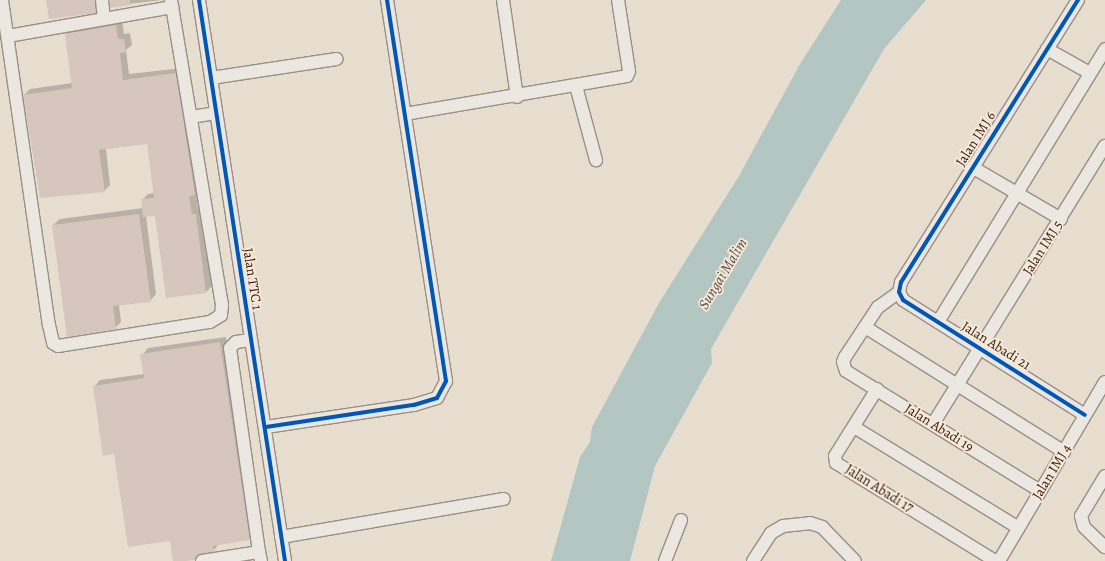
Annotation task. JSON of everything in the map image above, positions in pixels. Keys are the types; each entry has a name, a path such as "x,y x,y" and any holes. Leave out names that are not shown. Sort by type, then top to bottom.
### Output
{"street":[{"path":"2,0 49,325 53,343 58,346 210,322 220,315 222,304 172,4 104,19 8,36"},
{"path":"102,0 104,19"},
{"name":"Jalan TTC 1","path":"199,0 250,340 266,427 285,561"},
{"path":"266,427 414,405 437,398 446,381 388,0"},
{"path":"502,0 517,97"},
{"path":"405,114 517,97 627,76 629,71 618,0"},
{"name":"Jalan IMJ 6","path":"899,292 901,282 1078,0"},
{"path":"938,322 1105,48"},
{"path":"1047,49 1090,73"},
{"path":"211,78 337,59"},
{"path":"576,86 596,160"},
{"path":"191,117 216,113"},
{"name":"Jalan IMJ 5","path":"933,424 1105,146"},
{"path":"972,167 1061,219"},
{"path":"899,292 878,307 865,327 1064,452"},
{"name":"Jalan Abadi 21","path":"899,292 903,300 1085,415"},
{"name":"Jalan Abadi 19","path":"865,327 843,362 846,371 1040,491"},
{"path":"202,561 260,557 230,348 236,342 250,340"},
{"name":"Jalan IMJ 4","path":"999,561 1105,382"},
{"name":"Jalan Abadi 17","path":"877,389 835,456 836,463 995,561"},
{"path":"854,427 1019,528"},
{"path":"1105,476 1083,512 1082,523 1105,547"},
{"path":"281,537 504,499"},
{"path":"665,561 681,520"},
{"path":"753,561 770,533 783,526 810,523 822,527 855,561"}],"water":[{"name":"Sungai Malim","path":"841,0 926,0 884,49 711,349 712,363 655,466 630,561 551,561 580,457 590,442 592,427 659,303 739,176 800,64"}],"building":[{"path":"46,0 95,0 96,13 49,19"},
{"path":"110,0 130,0 130,5 110,8"},
{"path":"116,25 118,39 124,39 126,52 120,53 123,80 176,73 195,195 189,196 192,214 196,214 206,293 166,298 155,216 143,217 141,199 154,198 147,144 99,150 105,192 40,198 23,95 72,88 65,34"},
{"path":"139,214 151,302 113,306 116,329 67,337 52,225"},
{"path":"220,342 250,540 213,546 214,552 200,554 195,560 186,561 173,561 170,541 128,547 114,454 103,456 93,386 144,378 140,354"}],"cycle path":[{"path":"199,0 285,561"},
{"path":"266,427 414,405 437,398 446,381 387,0"},
{"path":"1078,0 901,282 899,292 903,300 1085,415"}]}
